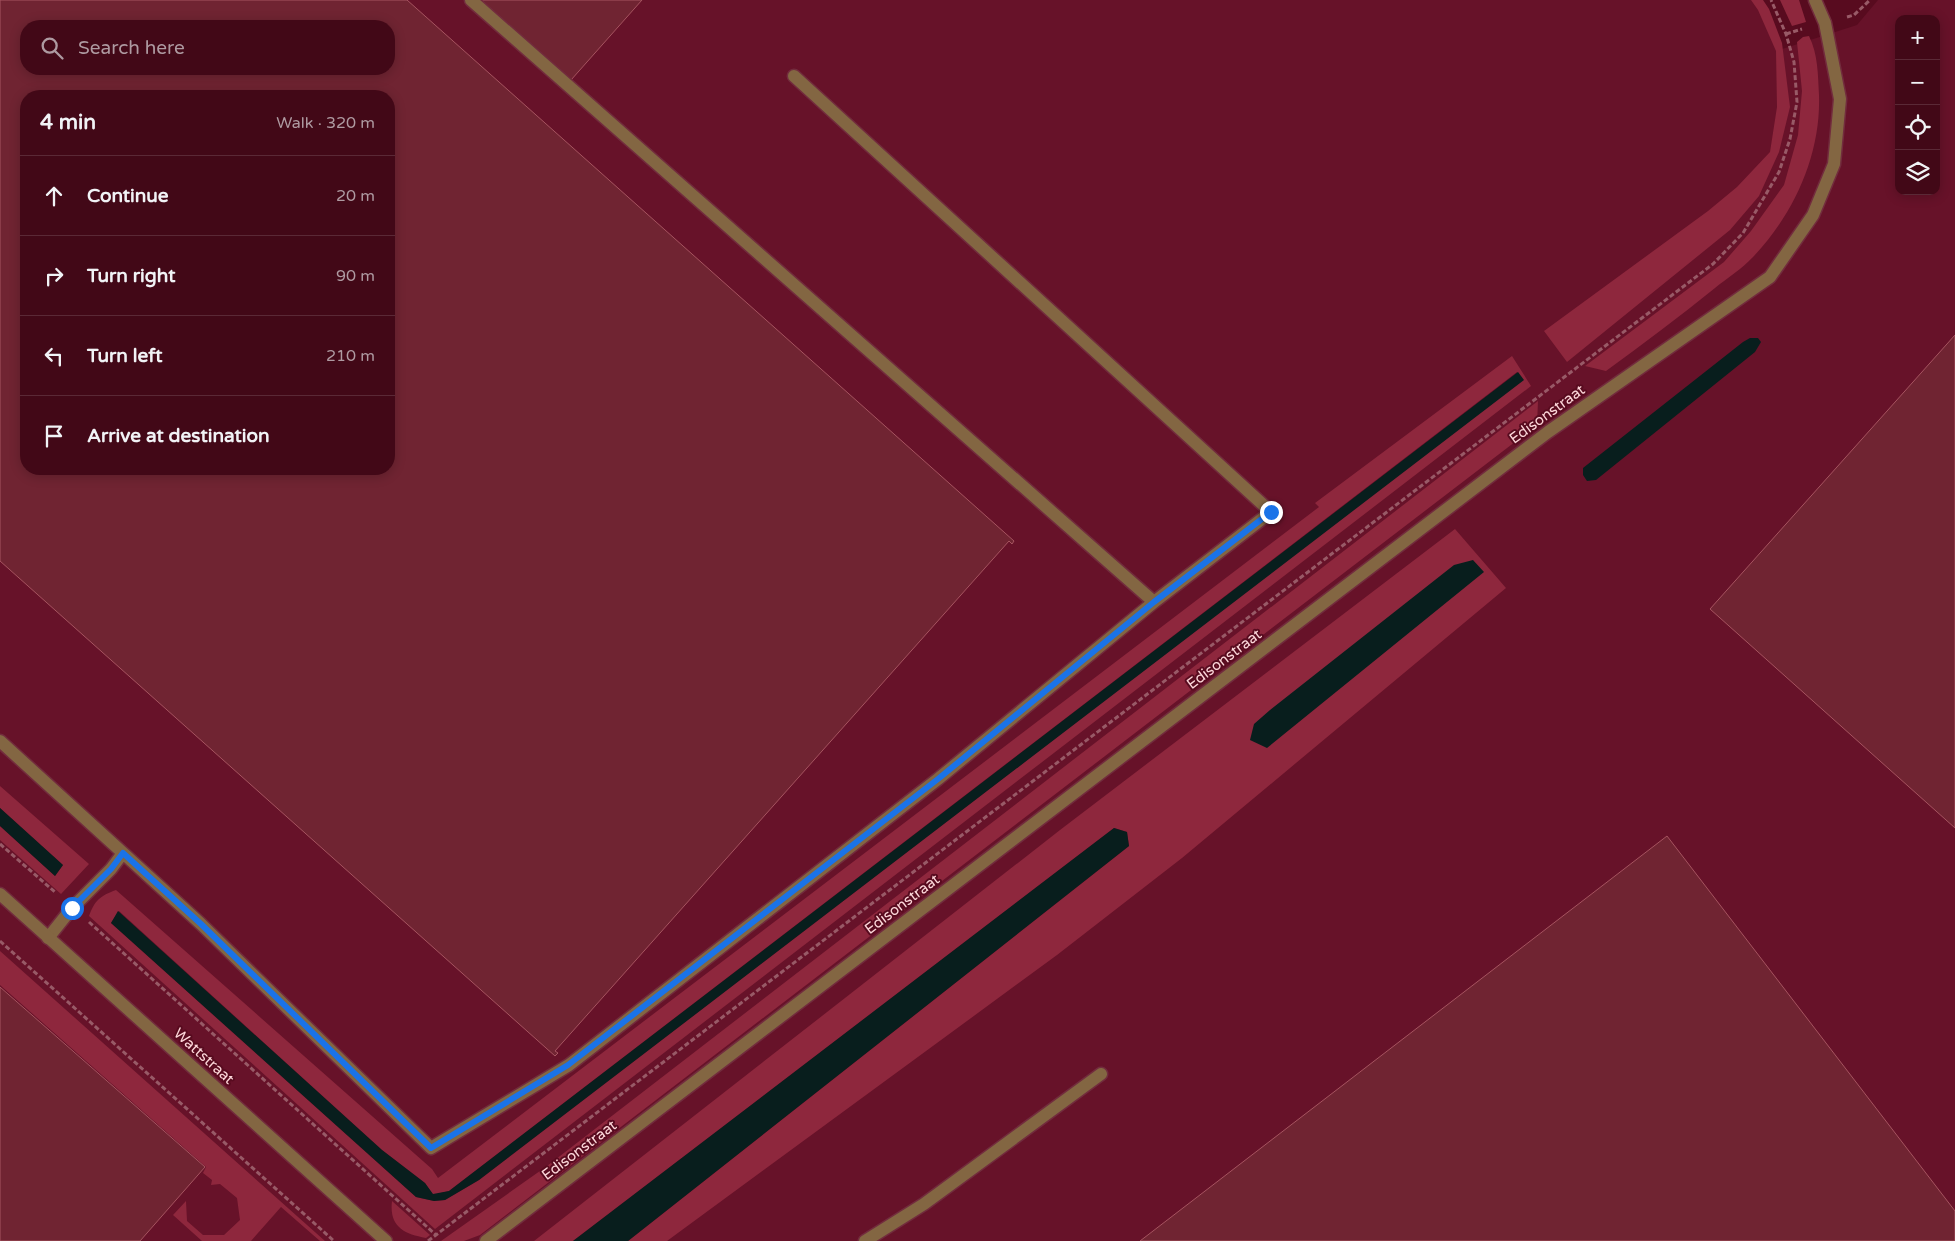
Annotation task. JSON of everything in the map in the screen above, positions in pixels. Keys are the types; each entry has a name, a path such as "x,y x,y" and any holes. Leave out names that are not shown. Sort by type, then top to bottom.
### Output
{"street":[{"path":"471,0 1154,602"},
{"name":"Edisonstraat","path":"486,1241 1540,438 1770,276 1812,215 1834,164 1840,99 1826,23 1815,0"},
{"path":"0,741 201,924 431,1148 568,1065 938,779 1154,602 1271,512 794,76"},
{"path":"48,938 72,908 111,869 123,853"},
{"name":"Wattstraat","path":"0,894 386,1241"},
{"path":"865,1241 924,1204 1101,1074"}],"path":[{"name":"Edisonstraat","path":"428,1241 1713,264 1743,233 1779,172 1790,139 1797,102 1794,62 1786,34 1771,0"},
{"path":"0,844 436,1235"},
{"path":"0,941 334,1241"}],"shaded area":[{"path":"0,0 1755,0 1779,50 1857,25 1878,0 1955,0 1955,1241 0,1241"},
{"path":"1751,0 1763,0 1769,9 1782,43 1790,107 1779,152 1759,196 1730,230 1567,362 1544,331 1708,211 1737,187 1770,152 1777,107 1776,51 1758,10"},
{"path":"1780,0 1799,0 1806,22 1792,26"},
{"path":"1809,36 1816,57 1819,95 1815,140 1802,182 1781,222 1768,240 1744,266 1620,361 1606,371 1585,366 1724,262 1751,231 1784,185 1798,135 1802,91 1797,42 1803,37"},
{"path":"1512,356 1531,386 435,1229 89,916 99,899 116,890 432,1169 438,1178 1319,507 1315,503","holes":["1517,372 1523,380 479,1180 445,1200 434,1201 416,1197 111,923 119,911 382,1150 425,1183 433,1195 449,1191"]},
{"path":"1538,401 1537,425 480,1235 464,1241 441,1241 547,1166"},
{"path":"1455,529 1506,588 1182,858 1057,955 667,1241 628,1241 1129,846 1127,832 1114,828 573,1241 534,1241 1060,830"},
{"path":"0,786 89,864 61,894 0,840 0,826 55,876 63,865 0,808"},
{"path":"0,951 325,1241 320,1241 281,1207 251,1241 202,1241 173,1215 186,1201 187,1221 203,1235 224,1235 240,1220 237,1198 220,1184 211,1185 212,1180 203,1173 206,1167 0,985"},
{"path":"392,1201 430,1235 426,1238 418,1236 399,1227 393,1217"}],"water":[{"path":"1750,338 1758,338 1761,342 1755,352 1596,480 1587,481 1583,475 1583,468"},
{"path":"1518,372 1524,380 479,1180 445,1200 434,1201 416,1197 111,923 118,911 382,1150 425,1183 433,1194 449,1191"},
{"path":"1473,560 1484,572 1267,748 1250,740 1254,724 1270,710 1454,565"},
{"path":"0,808 63,865 55,876 0,826"},
{"path":"1114,828 1127,832 1129,846 628,1241 573,1241"}],"building":[{"path":"0,0 407,0 1014,541 1012,544 1009,541 555,1051 558,1053 555,1056 0,561"},
{"path":"481,0 642,0 571,80"},
{"path":"1955,335 1955,828 1710,609"},
{"path":"1667,836 1955,1211 1955,1241 1140,1241"},
{"path":"0,987 205,1167 140,1241 0,1241"}],"route":[{"path":"72,908 111,869 123,853 201,924 431,1148 568,1065 938,779 1154,602 1271,512"}]}
